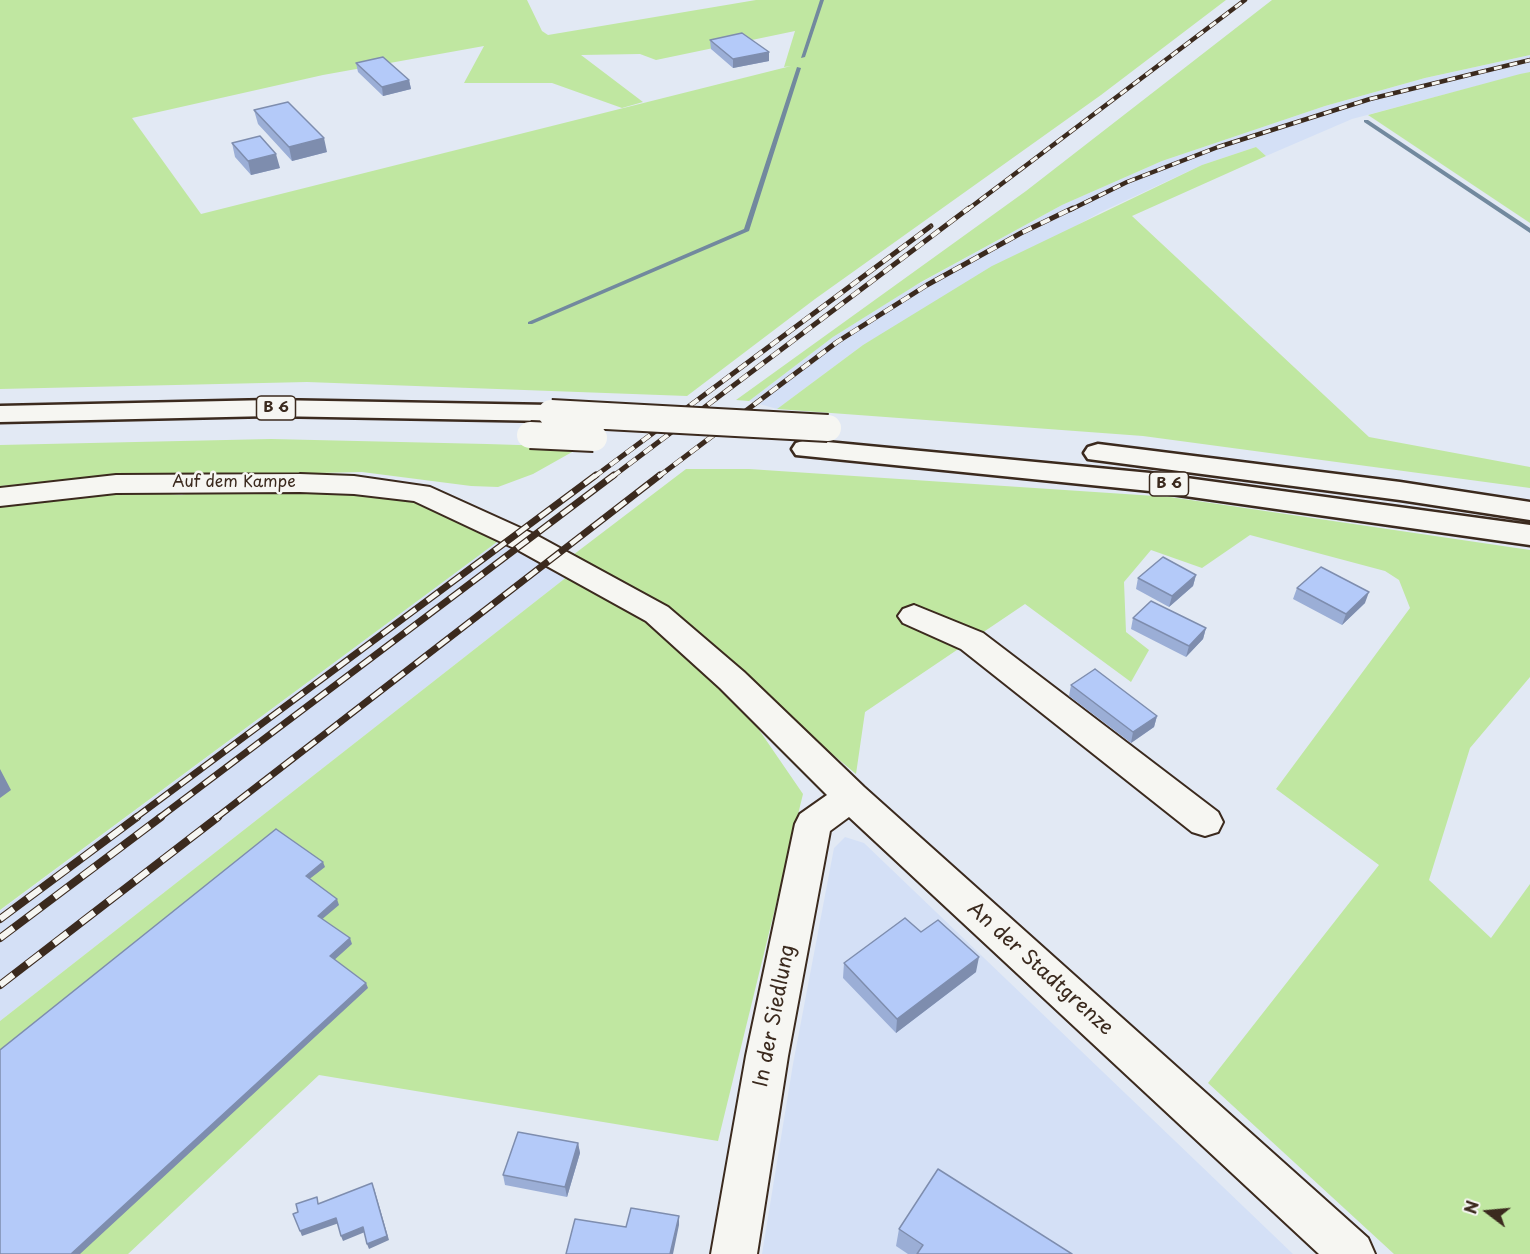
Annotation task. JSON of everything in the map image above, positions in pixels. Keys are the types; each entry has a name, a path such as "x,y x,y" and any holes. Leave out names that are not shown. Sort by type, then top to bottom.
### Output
{"highway":[{"name":"B 6","path":"0,414 272,408 551,413 828,428 1151,459 1400,491 1530,511"},
{"name":"B 6","path":"0,436 265,430 530,435 806,449 1149,482 1530,535"}],"street":[{"name":"Auf dem Kampe","path":"0,497 116,484 321,483 420,493 526,542 657,614 732,680"},
{"path":"914,616 972,640 1205,822"},
{"name":"An der Stadtgrenze","path":"732,680 851,798 1352,1254"},
{"name":"In der Siedlung","path":"734,1254 766,1056 813,824 851,798"}],"shaded area":[{"path":"1530,55 1530,72 1352,119 1266,156 1256,147 1202,165 1101,212 863,345 777,409 749,401 833,337 913,287 1062,205 1162,161 1325,106 1425,78"},
{"path":"497,542 568,576 0,1021 0,911"},
{"path":"845,837 864,843 1293,1254 762,1254 793,1064 834,848"}],"green space":[{"path":"0,0 527,0 542,31 548,35 756,0 1226,0 1101,95 815,299 687,396 307,382 0,389","holes":["795,31 784,67 791,66 201,214 132,118 323,75 484,46 464,83 552,83 622,108 643,102 581,55 640,54 656,60"]},
{"path":"1272,0 1530,0 1530,55 1425,78 1325,106 1162,161 1062,205 921,282 833,337 749,401 736,400 1026,191"},
{"path":"1530,72 1530,223 1368,115 1520,74"},
{"path":"1256,147 1266,156 1132,216 1369,437 1530,467 1530,488 1143,436 777,409 863,345 992,266 1202,165"},
{"path":"271,439 581,447 533,474 498,487 471,486 362,472 96,478 0,486 0,445"},
{"path":"686,469 749,469 1170,497 1530,550 1530,677 1470,748 1429,880 1491,938 1530,884 1530,1254 1394,1254 1208,1083 1379,865 1276,789 1410,608 1399,580 1385,571 1250,535 1202,568 1151,550 1124,582 1126,632 1149,650 1131,682 1025,604 865,712 856,774 645,597 573,555"},
{"path":"217,488 420,493 503,532 497,542 0,910 0,503 136,491 181,495"},
{"path":"568,576 645,619 742,705 803,794 718,1141 319,1075 128,1254 0,1254 0,1021"}],"building":[{"path":"742,33 769,52 733,59 710,40"},
{"path":"383,57 409,80 382,87 356,63"},
{"path":"288,102 324,138 289,147 254,110"},
{"path":"260,136 276,154 248,161 232,143"},
{"path":"1163,557 1196,575 1172,596 1138,578"},
{"path":"1321,567 1369,592 1346,614 1297,588"},
{"path":"1151,601 1206,628 1189,646 1133,618"},
{"path":"1095,669 1157,716 1133,732 1071,685"},
{"path":"276,829 323,862 306,876 337,899 318,916 350,938 330,956 366,983 71,1254 0,1254 0,1050"},
{"path":"905,918 921,932 938,920 979,957 897,1019 844,963"},
{"path":"518,1132 578,1143 565,1187 503,1175"},
{"path":"938,1169 1072,1254 917,1254 923,1245 899,1229"},
{"path":"372,1183 387,1236 367,1244 363,1227 341,1236 336,1218 300,1231 293,1214 298,1212 296,1204 317,1197 318,1204"},
{"path":"631,1208 679,1216 670,1254 566,1254 575,1219 626,1227"}],"waterway":[{"path":"803,57 822,0"},
{"path":"530,323 747,230 799,68"},
{"path":"1366,121 1530,231"}],"railway":[{"path":"967,210 1245,0"},
{"path":"1070,210 1127,182 1218,147 1370,99 1530,60"},
{"path":"612,477 969,208"},
{"path":"658,477 837,342 927,285 1021,233 1073,208"},
{"path":"594,477 931,226"},
{"path":"135,818 596,475"},
{"path":"159,818 614,475"},
{"path":"216,818 660,475"},
{"path":"0,919 137,817"},
{"path":"0,938 161,817"},
{"path":"0,985 218,817"}]}
